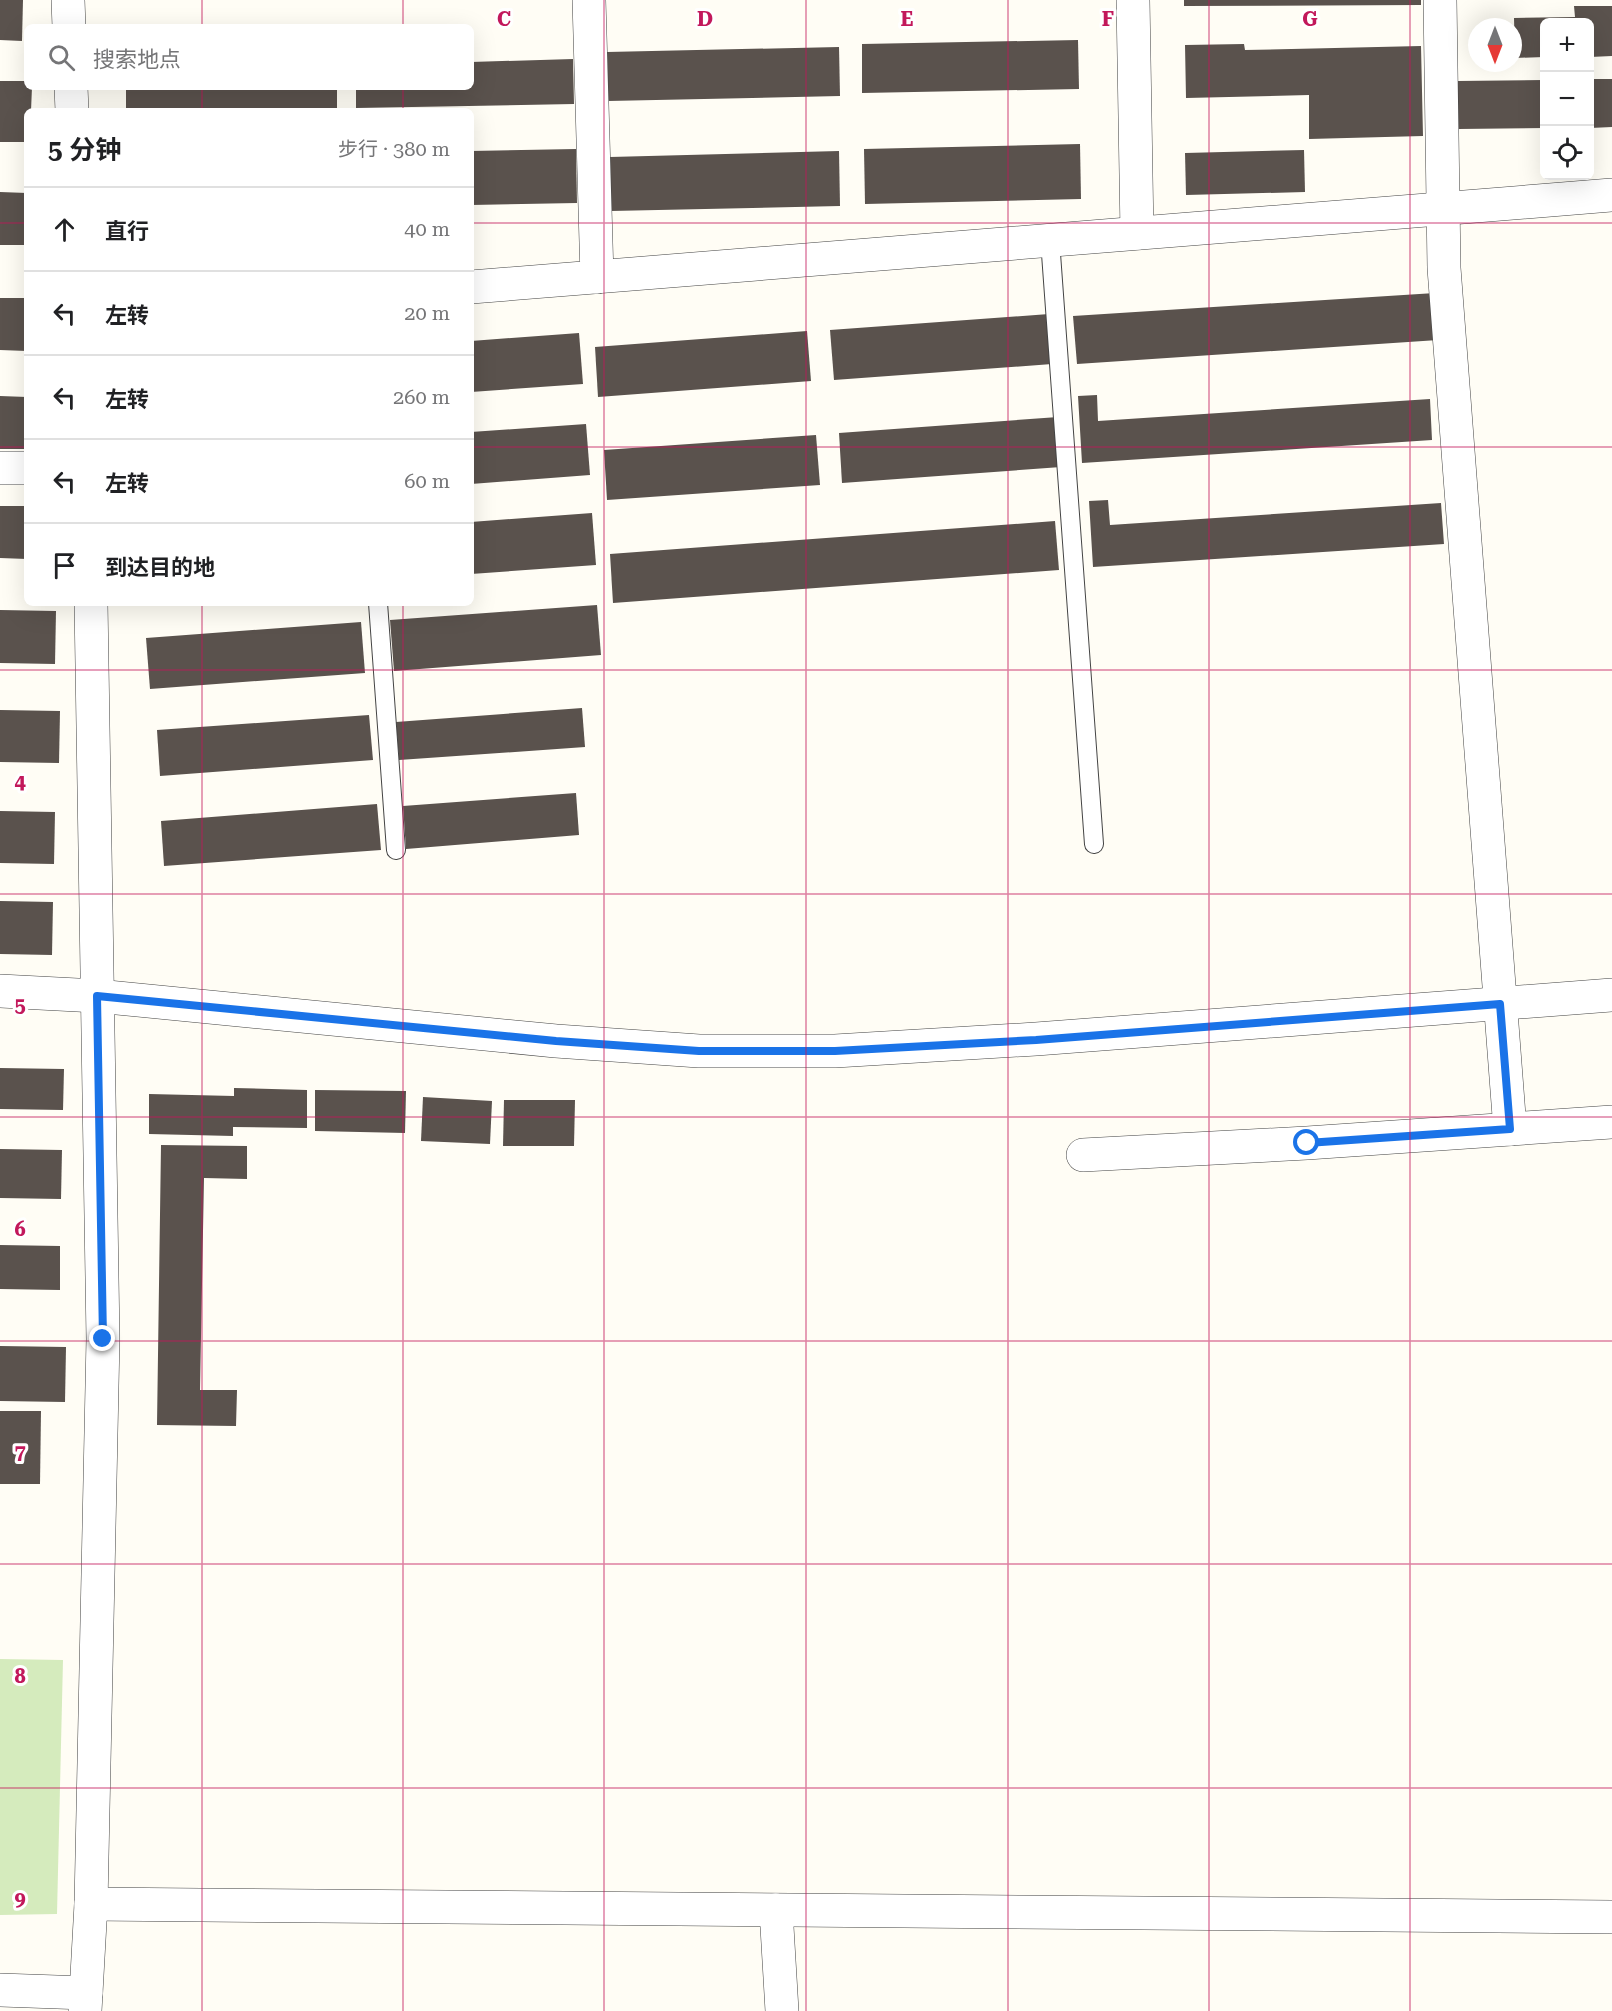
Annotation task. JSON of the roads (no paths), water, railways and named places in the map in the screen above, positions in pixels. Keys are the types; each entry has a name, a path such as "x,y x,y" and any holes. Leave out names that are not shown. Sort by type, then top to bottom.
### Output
{"street":[{"path":"68,0 69,24"},
{"path":"589,0 597,276"},
{"path":"1133,0 1137,233"},
{"path":"1440,0 1444,268 1510,1129"},
{"path":"71,90 72,108"},
{"path":"474,287 1612,195"},
{"path":"0,468 24,468"},
{"path":"0,1990 86,2002 91,1904 103,1339 91,606"},
{"path":"0,992 97,996 556,1041 699,1051 835,1051 1036,1040 1612,995"},
{"path":"1083,1155 1307,1143 1612,1122"},
{"path":"91,1904 1612,1917"},
{"path":"776,1910 782,2011"}],"lane":[{"path":"1050,240 1094,844"},
{"path":"378,606 396,850"}]}
